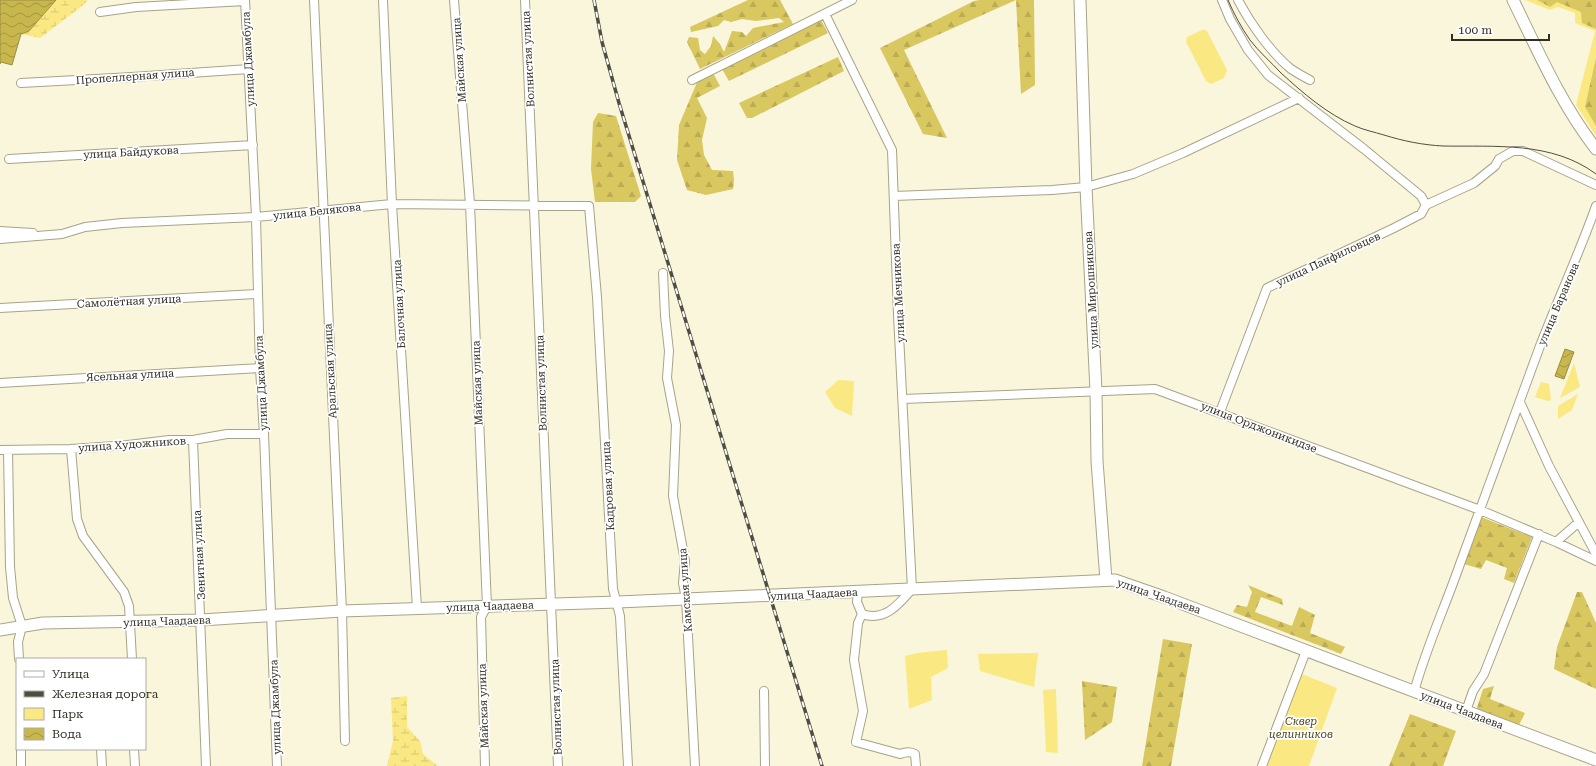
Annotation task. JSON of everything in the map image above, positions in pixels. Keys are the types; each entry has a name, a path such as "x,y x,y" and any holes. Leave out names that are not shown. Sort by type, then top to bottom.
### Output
{"street":[{"path":"100,12 136,7 245,0"},
{"name":"улица Джамбула","path":"245,0 253,145 260,368 272,616 277,766"},
{"name":"Аральская улица","path":"314,0 322,210 342,611 345,741"},
{"name":"Балочная улица","path":"384,0 392,204 417,608"},
{"name":"Майская улица","path":"454,0 470,204 487,606 481,617 485,766"},
{"name":"Волнистая улица","path":"525,0 558,766"},
{"path":"692,80 852,0"},
{"name":"улица Мирошникова","path":"1080,0 1086,187 1100,505 1106,580"},
{"path":"1222,0 1230,19 1248,50 1268,75 1364,149 1421,196 1426,205 1474,183 1495,166 1499,159 1513,151 1523,151 1596,186"},
{"path":"1238,0 1244,13 1264,40 1291,69 1310,80"},
{"path":"1513,0 1552,81 1580,127 1596,149"},
{"name":"улица Мечникова","path":"825,14 892,150 912,589"},
{"name":"Пропеллерная улица","path":"21,83 249,69"},
{"path":"894,196 1052,190 1086,187 1140,171 1183,153 1299,98"},
{"name":"улица Байдукова","path":"9,159 253,145"},
{"name":"улица Белякова","path":"0,239 62,234 85,227 122,223 256,217 392,204 589,206"},
{"name":"улица Панфиловцев","path":"1220,412 1268,288 1421,214 1426,205"},
{"name":"Кадровая улица","path":"589,206 598,305 613,588 618,602 620,616 628,766"},
{"name":"улица Баранова","path":"1414,692 1427,652 1480,510 1496,462 1520,402 1540,344 1582,244 1596,206"},
{"name":"улица Белякова","path":"0,231 20,231 46,235"},
{"name":"Камская улица","path":"663,273 665,316 669,351 667,378 676,425 673,496 685,560 682,583 686,599 695,766"},
{"name":"Самолётная улица","path":"0,308 258,294"},
{"name":"Ясельная улица","path":"0,382 260,368"},
{"name":"улица Орджоникидзе","path":"903,399 1156,388 1480,510 1539,534 1596,561"},
{"path":"1520,402 1549,466 1596,554"},
{"name":"улица Художников","path":"4,450 71,449 128,445 169,440 193,440 227,434 264,434"},
{"name":"Зенитная улица","path":"193,440 202,620 206,766"},
{"path":"71,449 77,519 83,536 124,592 129,606 131,622 132,658"},
{"path":"4,450 10,567 14,598 22,626 18,642 18,658"},
{"path":"1556,542 1579,522"},
{"path":"1466,712 1473,691 1484,674 1539,534"},
{"name":"улица Чаадаева","path":"0,630 42,623 202,620 342,611 618,602 1106,580 1120,581 1596,760"},
{"path":"862,614 875,616 887,613 895,607 912,589"},
{"path":"858,591 857,602 862,614 858,624 854,660 863,711 856,742 900,754 906,752 916,754 916,766"},
{"path":"1262,766 1306,651"},
{"path":"764,692 765,766"},
{"path":"21,750 21,766"},
{"path":"101,750 102,766"},
{"path":"134,750 135,766"}],"green space":[{"path":"56,0 88,0 40,38 21,34 29,31"},
{"path":"748,0 780,0 793,24 700,69 687,42 689,37 698,38 700,50 705,54 711,46 713,36 720,44 724,52 732,31 742,32 746,36 753,28 784,22 779,18 756,21 742,19 731,22 724,20 718,26 691,32 690,27"},
{"path":"1016,0 904,50 947,138 923,134 880,48 974,1"},
{"path":"1016,0 1034,0 1035,85 1021,94"},
{"path":"1525,0 1596,0 1596,136 1576,105 1595,31 1575,23 1575,13 1558,7 1550,10"},
{"path":"1537,0 1596,0 1596,29 1582,23 1581,12 1557,2 1550,7"},
{"path":"821,20 828,33 729,81 722,69"},
{"path":"1202,30 1206,30 1208,33 1227,70 1224,78 1211,84 1206,81 1186,42 1187,37"},
{"path":"838,57 844,71 752,118 747,118 739,103"},
{"path":"1596,58 1596,126 1585,107"},
{"path":"713,73 720,86 697,98 707,118 702,140 704,155 712,170 733,171 734,181 733,189 706,195 687,190 677,160 679,125 698,80"},
{"path":"598,113 616,116 641,196 635,202 595,202 591,169 593,122"},
{"path":"1574,363 1580,387 1560,398"},
{"path":"838,380 854,381 852,416 835,408 825,392"},
{"path":"1541,382 1549,384 1551,400 1548,401 1535,397"},
{"path":"1578,394 1572,410 1558,419 1558,406"},
{"path":"1481,517 1532,537 1514,583 1504,579 1507,568 1486,560 1481,569 1464,564"},
{"path":"1248,585 1282,599 1283,605 1261,597 1255,612 1292,626 1299,607 1315,615 1310,633 1345,647 1341,654 1233,612 1237,605 1247,607 1252,592"},
{"path":"1577,592 1582,592 1596,623 1596,689 1554,669 1557,647"},
{"path":"1163,639 1192,644 1171,766 1142,766"},
{"path":"947,650 948,668 931,677 932,700 909,709 905,656 917,653"},
{"path":"1038,653 1034,687 980,671 978,654"},
{"name":"Сквер целинников","path":"1299,673 1337,688 1309,766 1267,766 1265,765"},
{"path":"1082,681 1117,687 1112,722 1085,740"},
{"path":"1494,686 1490,699 1525,713 1519,725 1476,711 1483,689"},
{"path":"1056,689 1058,753 1046,752 1043,690"},
{"path":"407,696 407,727 420,741 423,754 438,766 387,766 393,741 391,698"},
{"path":"1410,714 1456,731 1443,766 1389,766"}],"water":[{"path":"0,0 56,0 29,31 21,34 12,65 1,62 0,64"},
{"path":"1565,349 1574,352 1564,379 1555,376"}],"tram line":[{"path":"1228,0 1250,40 1281,73 1325,109 1355,126 1398,139 1428,145 1503,147 1542,151 1579,163 1596,174"}],"railway":[{"path":"594,0 602,42 619,103 822,766"}]}
